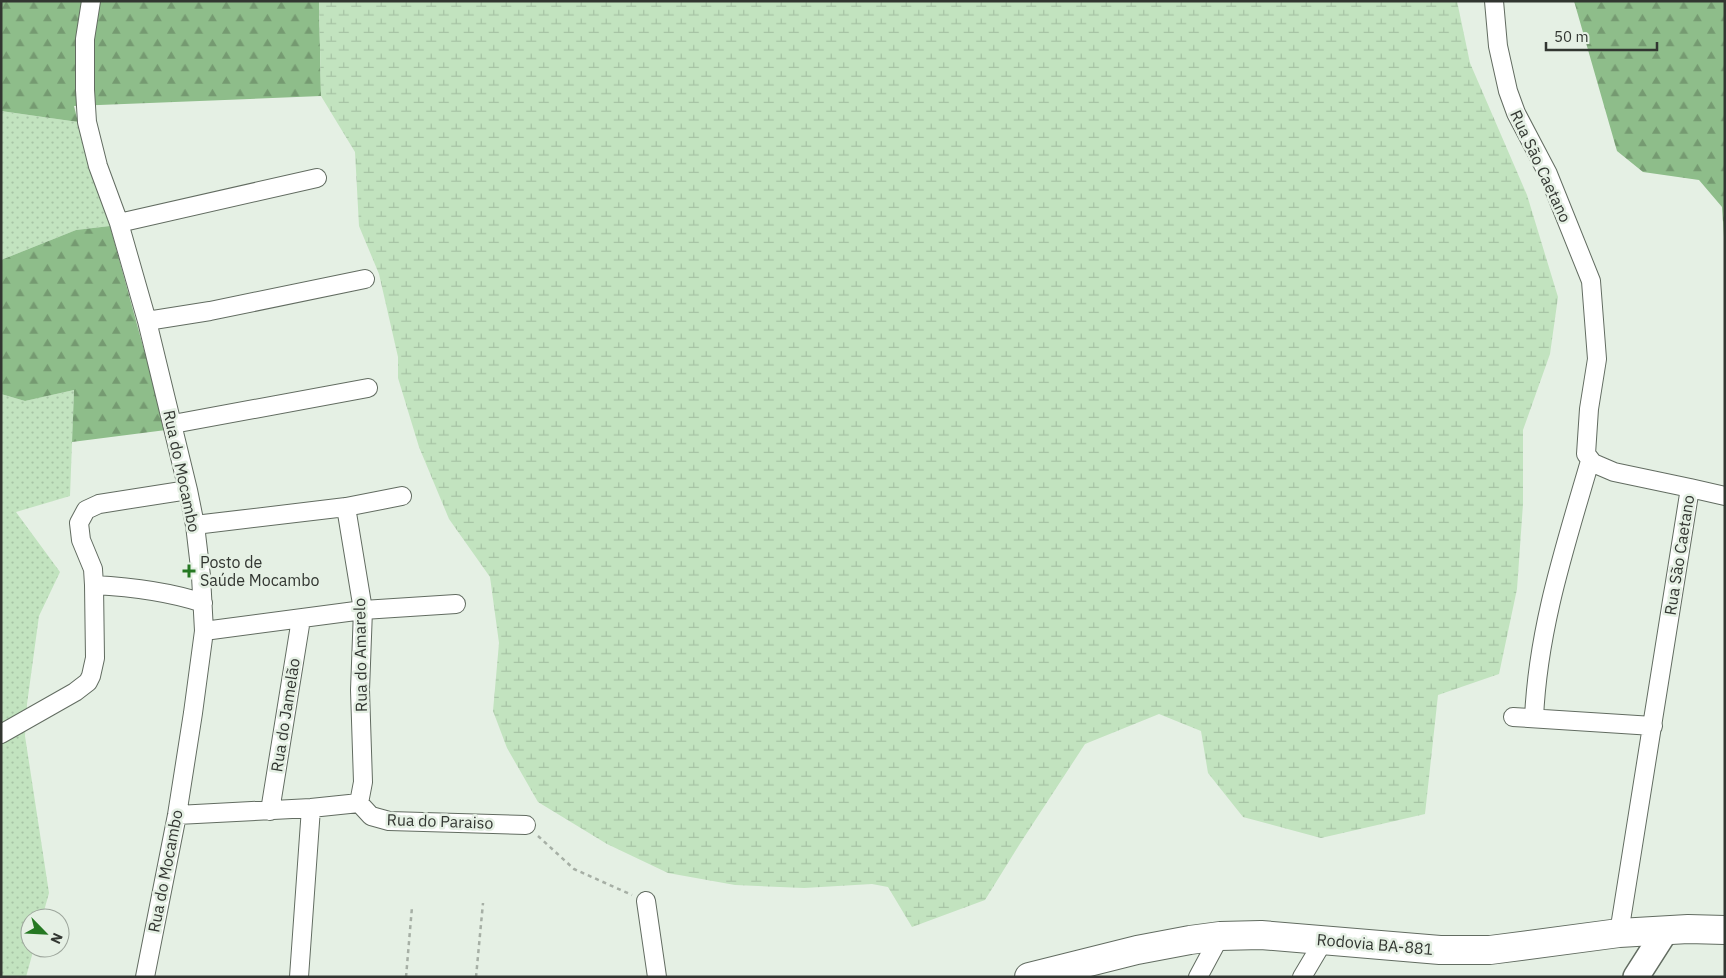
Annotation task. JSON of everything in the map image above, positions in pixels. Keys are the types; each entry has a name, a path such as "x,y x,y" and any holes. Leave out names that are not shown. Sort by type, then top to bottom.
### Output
{"main road":[{"name":"Rodovia BA-881","path":"1029,977 1103,967 1190,940 1220,936 1261,935 1432,949 1490,950 1619,933 1666,930 1725,930"}],"street":[{"name":"Rua do Mocambo","path":"91,1 85,39 85,90 88,122 98,166 119,223 147,321 173,424 195,525 203,603 204,631 177,815 145,977"},
{"name":"Rua São Caetano","path":"1494,1 1498,46 1508,91 1519,119 1548,174 1591,282 1597,354 1586,454 1590,461 1600,468 1690,488 1619,933"},
{"path":"119,223 317,178"},
{"path":"147,321 210,311 365,279"},
{"path":"173,424 368,388"},
{"path":"1534,718 1540,654 1549,610 1562,557 1590,461"},
{"path":"1690,488 1725,496"},
{"path":"1,734 74,692 88,682 91,676 95,658 93,569 78,523 86,510 99,504 188,490"},
{"path":"195,525 346,507 402,496"},
{"name":"Rua do Amarelo","path":"346,507 363,610 360,696 363,782 359,804"},
{"path":"94,585 157,590 203,603"},
{"path":"204,631 363,610 456,604"},
{"name":"Rua do Jamelão","path":"270,810 301,618"},
{"path":"1513,717 1652,726"},
{"path":"177,815 359,804"},
{"name":"Rua do Paraiso","path":"359,804 371,816 389,821 526,825"},
{"path":"299,977 311,808"},
{"path":"646,901 658,977"},
{"path":"1636,977 1666,930"},
{"path":"1198,977 1220,936"},
{"path":"1302,977 1324,940"}],"path":[{"path":"526,825 574,869 646,901"},
{"path":"476,977 483,902"},
{"path":"406,977 412,907"}],"green space":[{"path":"1,1 319,1 321,96 74,106 78,122 1,111"},
{"path":"319,1 1457,1 1470,63 1527,195 1558,297 1550,354 1523,430 1523,504 1517,589 1499,674 1438,695 1425,814 1321,838 1243,817 1208,773 1201,731 1159,714 1085,744 985,900 912,927 888,887 872,884 804,888 735,885 668,873 607,844 538,802 507,748 493,711 499,643 490,577 449,519 419,447 398,378 398,357 379,274 359,226 355,152 321,96"},
{"path":"1574,1 1725,1 1725,252 1722,207 1699,180 1643,172 1617,151"},
{"path":"1,111 78,122 110,226 76,230 1,260"},
{"path":"110,226 166,430 72,442 74,390 25,401 1,394 1,260 76,230"},
{"path":"74,390 70,496 16,512 60,572 39,616 27,704 25,736 49,893 45,908 20,908 20,958 31,958 26,977 1,977 1,394 25,401"}],"place":[{"name":"Posto de Saúde Mocambo","path":"189,571"}]}
